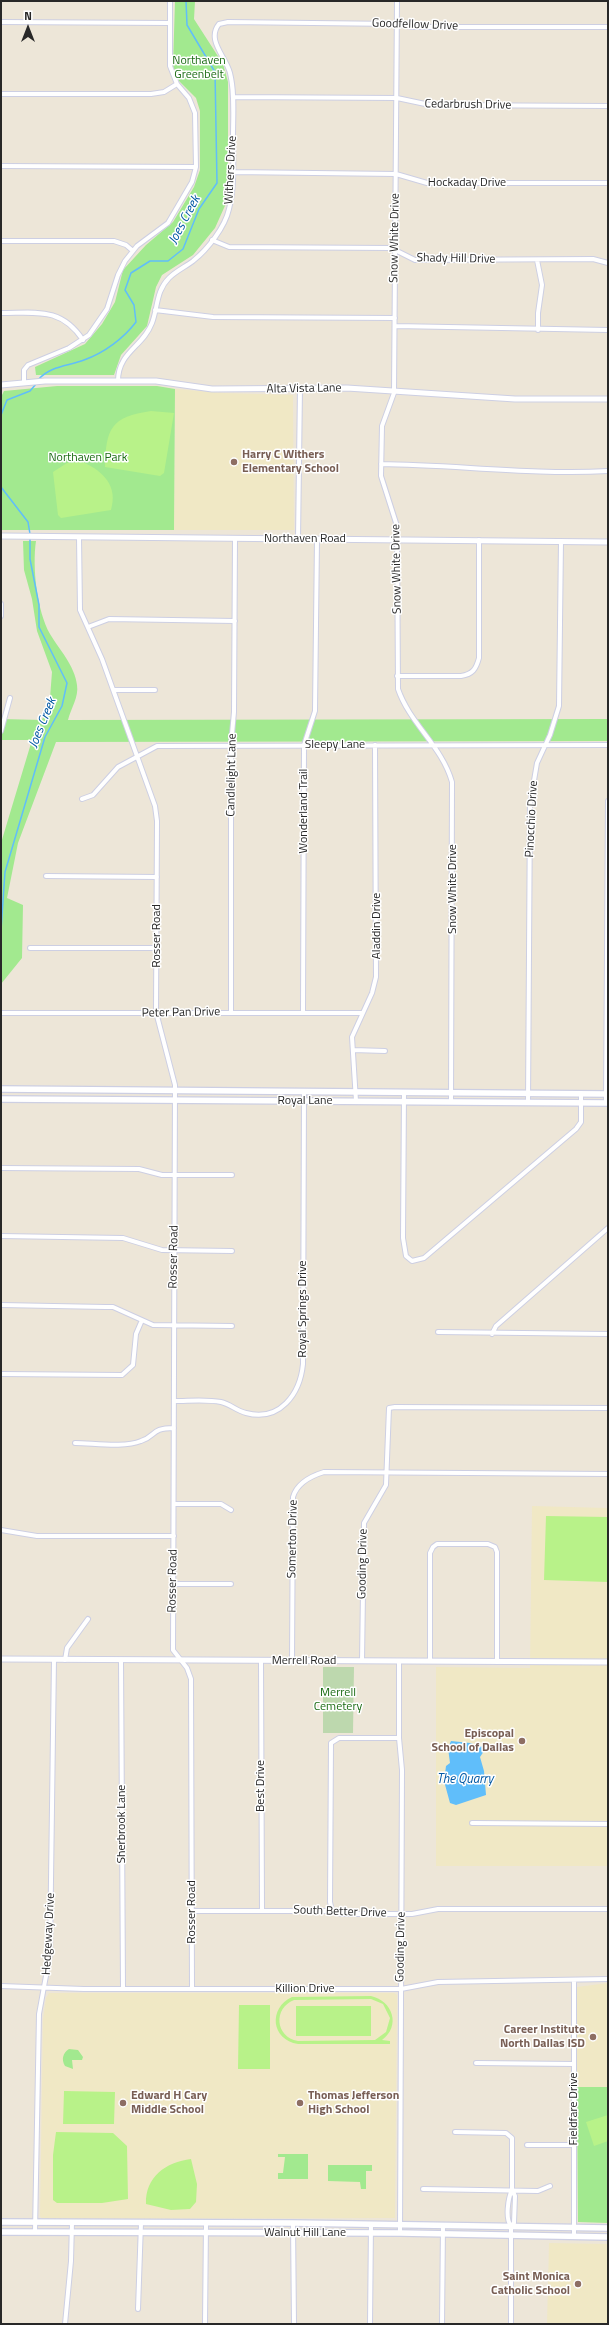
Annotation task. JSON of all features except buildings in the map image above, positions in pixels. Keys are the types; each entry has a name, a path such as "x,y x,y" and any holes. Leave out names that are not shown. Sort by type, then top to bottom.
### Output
{"main road":[{"name":"Royal Lane","path":"1,1089 607,1094"},
{"name":"Royal Lane","path":"1,1099 607,1103"},
{"name":"Walnut Hill Lane","path":"1,2222 294,2223 608,2228"},
{"path":"248,2223 248,2233"},
{"name":"Walnut Hill Lane","path":"1,2232 400,2233 608,2237"}],"street":[{"path":"26,383 24,370 28,365 83,340 101,320 111,300 118,274 133,251 170,219 192,182 196,167 195,113 189,98 177,84 170,66 170,1"},
{"name":"Snow White Drive","path":"397,1 394,393 382,426 381,464 382,483 396,516 398,540 398,689 403,703 434,745 449,769 454,794 451,1102"},
{"path":"1,22 170,23"},
{"name":"Goodfellow Drive","path":"222,22 397,24 412,26 608,27"},
{"name":"Withers Drive","path":"118,381 122,360 146,334 152,322 160,290 176,272 195,260 212,240 229,211 232,172 233,87 228,64 214,40 215,29 222,22"},
{"path":"1,94 151,94 164,92 177,84"},
{"name":"Cedarbrush Drive","path":"233,97 397,98 430,105 608,106"},
{"path":"1,166 196,167"},
{"name":"Hockaday Drive","path":"232,172 396,174 421,182 608,183"},
{"name":"Shady Hill Drive","path":"212,240 229,247 391,248 415,260 593,259 608,263"},
{"path":"1,241 114,241 126,245 133,251"},
{"path":"537,260 542,286 538,313 538,330"},
{"path":"155,310 213,317 395,318"},
{"path":"1,313 46,313 59,316 72,326 83,340"},
{"path":"395,326 538,330 608,330"},
{"name":"Alta Vista Lane","path":"1,385 45,381 156,381 212,389 347,388 394,393 515,399 608,399"},
{"path":"298,539 300,388"},
{"path":"381,464 435,465 539,472 608,471"},
{"name":"Northaven Road","path":"1,536 608,542"},
{"name":"Rosser Road","path":"79,537 79,603 114,690 155,806 157,877 156,1012 175,1091 173,1650 187,1668 190,1679 192,1989"},
{"name":"Candlelight Lane","path":"231,1012 231,745 234,712 235,538"},
{"name":"Wonderland Trail","path":"303,1012 304,745 315,711 317,539"},
{"path":"397,676 461,676 469,674 476,669 479,658 479,540"},
{"name":"Pinocchio Drive","path":"528,1102 530,804 534,774 559,706 561,541"},
{"path":"1,604 1,616"},
{"path":"88,628 108,620 235,621"},
{"path":"114,690 155,690"},
{"path":"1,731 10,698"},
{"name":"Aladdin Drive","path":"356,1101 352,1037 372,993 376,977 375,745"},
{"name":"Sleepy Lane","path":"82,799 93,795 118,767 157,746 608,745"},
{"path":"607,1103 608,801"},
{"path":"46,876 157,877"},
{"path":"30,948 156,948"},
{"name":"Peter Pan Drive","path":"1,1013 362,1013"},
{"path":"353,1050 385,1051"},
{"name":"Royal Springs Drive","path":"174,1401 218,1401 228,1404 248,1414 268,1414 282,1407 290,1400 300,1384 303,1364 304,1092"},
{"path":"404,1092 403,1238 406,1256 412,1260 424,1258 576,1129 581,1122 581,1094"},
{"path":"1,1168 139,1169 155,1174 175,1176 232,1175"},
{"path":"492,1334 496,1326 608,1228"},
{"path":"1,1236 123,1238 156,1249 175,1251 232,1251"},
{"path":"1,1305 106,1306 123,1311 153,1325 232,1326"},
{"path":"1,1374 122,1375 133,1364 136,1334 142,1320"},
{"path":"438,1332 492,1334 608,1334"},
{"name":"Gooding Drive","path":"362,1661 364,1523 386,1485 389,1408 395,1406 608,1408"},
{"path":"75,1443 131,1444 142,1441 156,1430 174,1428"},
{"name":"Somerton Drive","path":"292,1661 295,1492 312,1475 324,1472 608,1474"},
{"path":"174,1504 221,1504 231,1510"},
{"path":"1,1530 37,1536 174,1536"},
{"path":"430,1661 430,1553 432,1547 437,1544 488,1544 495,1547 497,1552 496,1662"},
{"path":"173,1584 231,1584"},
{"path":"65,1660 67,1648 88,1619"},
{"name":"Merrell Road","path":"1,1659 608,1662"},
{"name":"Hedgeway Drive","path":"35,2232 39,2023 50,1954 54,1659"},
{"name":"Sherbrook Lane","path":"121,1660 122,1988"},
{"name":"Best Drive","path":"261,1661 262,1911"},
{"name":"Gooding Drive","path":"399,1661 399,1738 402,1770 400,2233"},
{"path":"332,1911 330,1902 331,1743 338,1738 399,1738"},
{"path":"472,1823 608,1824"},
{"name":"South Better Drive","path":"192,1911 332,1911 340,1914 402,1914 438,1909 608,1910"},
{"name":"Killion Drive","path":"1,1986 192,1989 401,1989 438,1982 574,1981 608,1979"},
{"name":"Fieldfare Drive","path":"574,1981 574,2236"},
{"path":"476,2063 574,2064"},
{"path":"455,2132 506,2133 512,2138 512,2190 509,2196 509,2223 511,2226 511,2324"},
{"path":"527,2145 574,2145"},
{"path":"423,2189 538,2191 550,2186"},
{"path":"65,2324 72,2222"},
{"path":"138,2309 141,2223"},
{"path":"205,2324 206,2223"},
{"path":"294,2223 294,2324"},
{"path":"370,2324 371,2224"},
{"path":"442,2225 442,2324"}],"shaded area":[{"name":"Harry C Withers Elementary School","path":"175,389 224,393 293,395 294,530 174,530"},
{"name":"Episcopal School of Dallas","path":"532,1506 608,1508 608,1866 436,1866 436,1667 530,1668"},
{"name":"Career Institute North Dallas ISD","path":"608,1983 608,2087 577,2087 577,1987"},
{"path":"49,1993 394,1993 397,1995 395,2218 42,2219 40,2216 43,2020 46,1998"},
{"name":"Saint Monica Catholic School","path":"549,2243 608,2244 608,2324 547,2324"}],"green space":[{"name":"Northaven Greenbelt","path":"175,1 195,1 194,19 223,64 228,82 228,199 215,228 193,255 162,275 156,287 147,326 121,355 114,375 36,375 35,367 85,344 102,324 115,302 123,270 146,245 173,222 194,187 200,170 200,111 196,98 178,80 173,66"},
{"name":"Northaven Park","path":"57,386 157,386 175,389 174,530 1,530 1,397 4,391"},
{"path":"151,411 174,413 164,473 160,476 105,467 107,443 109,434 113,427 119,421 127,417"},
{"path":"83,462 97,470 108,481 113,494 111,510 61,518 58,515 53,472 67,463"},
{"path":"23,541 36,541 35,576 42,613 50,634 70,664 76,678 77,694 68,720 608,719 608,741 56,742 18,843 7,898 23,905 22,958 1,984 1,843 32,740 1,740 1,719 42,720 50,698 52,672 37,631 32,599 24,570"},
{"path":"546,1516 608,1517 608,1582 544,1580"},
{"name":"Merrell Cemetery","path":"323,1667 354,1667 353,1733 323,1733"},
{"path":"371,1996 379,1999 385,2003 392,2015 393,2021 391,2028 382,2040 390,2041 390,2044 298,2044 289,2041 282,2037 278,2030 276,2016 279,2008 284,2002 292,1997","holes":["371,1999 383,2004 390,2018 386,2032 375,2040 298,2041 290,2038 281,2028 280,2015 287,2004 294,2000"]},
{"path":"239,2005 270,2005 270,2069 238,2069"},
{"path":"296,2006 371,2006 371,2036 296,2036"},
{"path":"69,2049 78,2050 83,2057 82,2060 72,2060 73,2069 65,2066 63,2061 65,2052"},
{"path":"577,2087 608,2087 608,2223 578,2222"},
{"path":"64,2091 115,2092 114,2124 63,2124"},
{"path":"608,2115 608,2141 594,2146 586,2122"},
{"path":"56,2132 113,2133 127,2146 128,2199 102,2203 57,2203 53,2200 53,2155"},
{"path":"278,2154 308,2154 308,2179 278,2179 278,2173 283,2173 285,2157 278,2157"},
{"path":"191,2159 197,2184 196,2202 190,2209 171,2210 146,2204 149,2186 159,2172 173,2164"},
{"path":"328,2165 372,2165 372,2171 366,2171 366,2189 361,2189 360,2182 328,2181"}],"water":[{"name":"The Quarry","path":"451,1741 470,1743 483,1747 484,1751 480,1757 484,1771 486,1795 456,1805 450,1803 444,1781 446,1766 450,1763 448,1748"}],"waterway":[{"name":"Joes Creek","path":"39,379 49,371 78,362 99,353 126,334 136,322 134,305 125,290 131,273 150,261 168,261 183,249 199,209 217,183 215,72 187,25 186,1"},
{"name":"Joes Creek","path":"1,415 7,400 30,391 36,384"},
{"name":"Joes Creek","path":"1,487 28,522 30,534"},
{"name":"Joes Creek","path":"1,930 5,872 45,737 62,706 67,683 39,627 39,605 30,559 30,538"}],"place":[{"name":"Harry C Withers Elementary School","path":"234,462"},
{"name":"Episcopal School of Dallas","path":"522,1741"},
{"name":"Career Institute North Dallas ISD","path":"593,2037"},
{"name":"Edward H Cary Middle School","path":"123,2103"},
{"name":"Thomas Jefferson High School","path":"300,2103"},
{"name":"Saint Monica Catholic School","path":"578,2284"}]}
